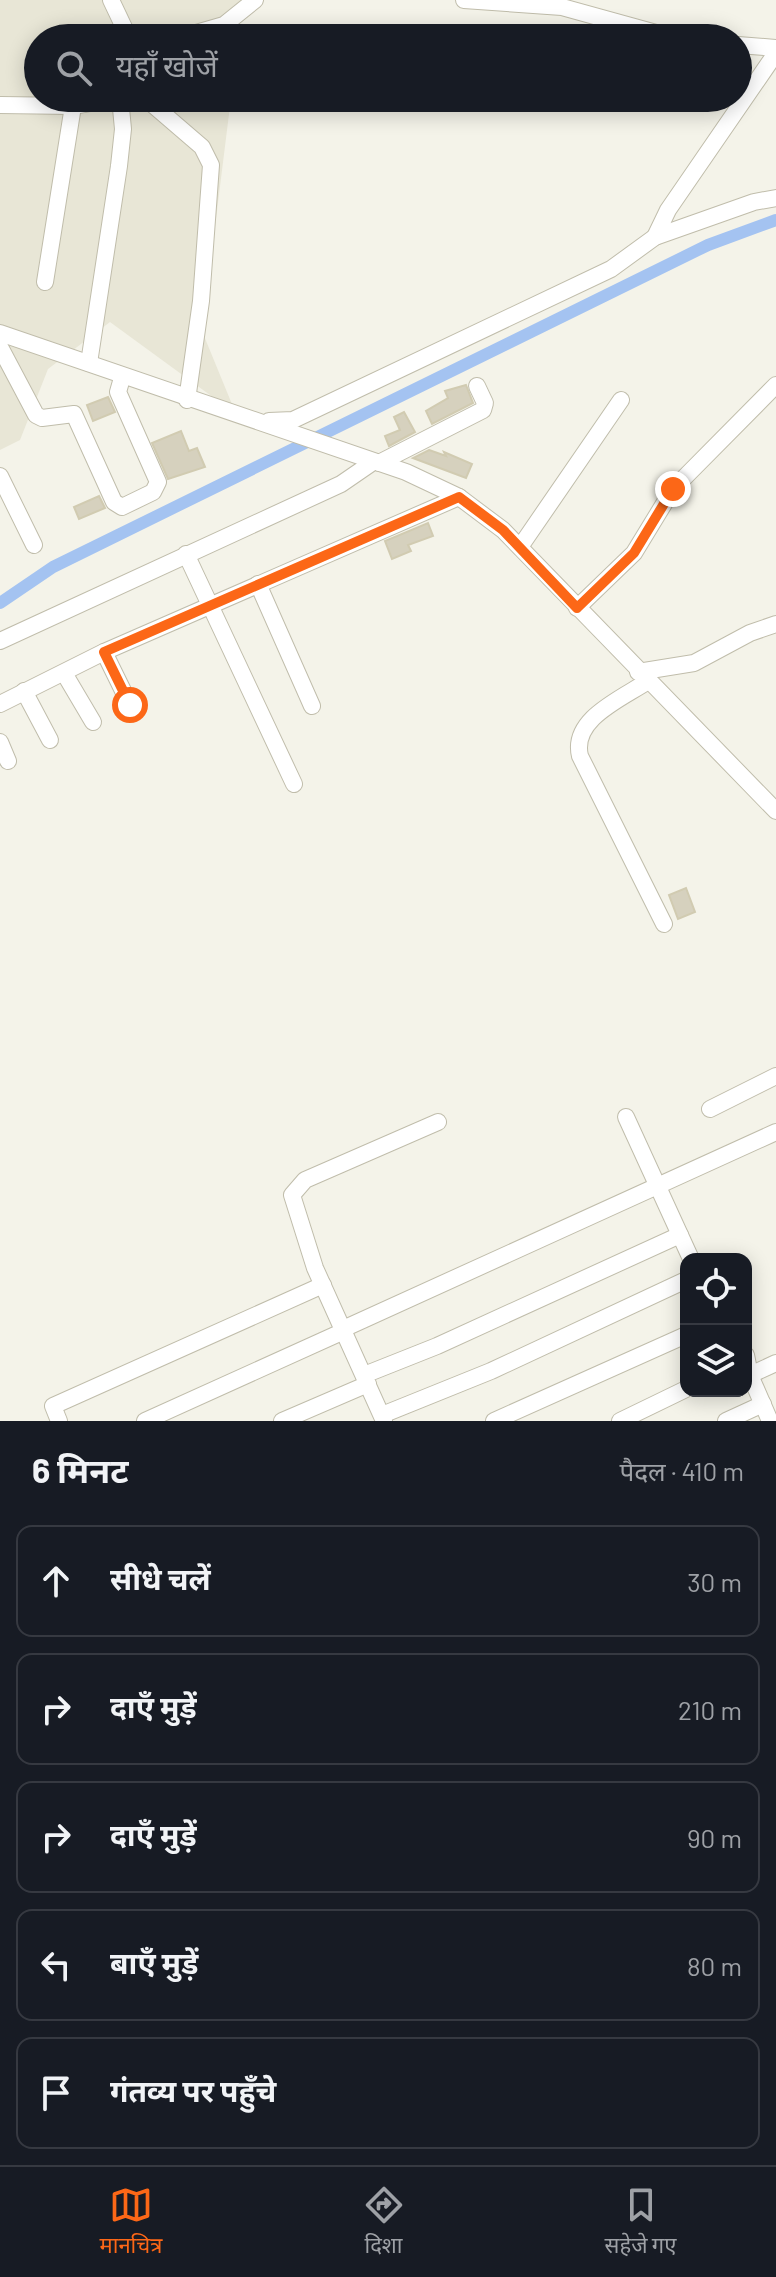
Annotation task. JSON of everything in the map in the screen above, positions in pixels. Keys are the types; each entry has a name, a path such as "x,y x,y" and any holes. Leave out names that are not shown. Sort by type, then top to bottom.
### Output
{"street":[{"path":"111,0 122,24"},
{"path":"225,24 255,0"},
{"path":"464,0 562,7 623,24"},
{"path":"752,47 776,50 752,86"},
{"path":"0,105 24,105"},
{"path":"45,282 72,112"},
{"path":"89,363 123,129 121,112"},
{"path":"161,112 195,141 211,165 201,301 187,400"},
{"path":"655,237 668,210 734,112"},
{"path":"255,421 293,420 611,269 655,237 754,202 776,198"},
{"path":"0,333 89,363 122,378 376,462 459,497 520,547 776,811"},
{"path":"0,347 36,415 42,418 74,414 118,507 153,492 158,482 118,392 122,378"},
{"path":"577,608 634,553 673,489 776,385"},
{"path":"0,641 341,484 376,462 483,410 485,403 477,386"},
{"path":"520,547 621,400"},
{"path":"0,476 34,545"},
{"path":"0,704 104,652 459,497"},
{"path":"186,554 294,784"},
{"path":"258,584 312,706"},
{"path":"664,924 580,756 577,742 580,731 643,677 694,663 750,633 776,624"},
{"path":"104,652 130,705"},
{"path":"64,673 93,722"},
{"path":"24,691 50,740"},
{"path":"0,742 8,761"},
{"path":"710,1109 776,1076"},
{"path":"626,1117 688,1253"},
{"path":"438,1122 305,1180 295,1188 293,1204 323,1285 383,1418 680,1283"},
{"path":"145,1421 775,1134"},
{"path":"282,1421 366,1379 680,1235"},
{"path":"59,1421 53,1406 323,1285"},
{"path":"494,1421 680,1338"},
{"path":"752,1362 776,1363"},
{"path":"726,1421 769,1412 752,1372"},
{"path":"620,1421 680,1392"}],"shaded area":[{"path":"0,0 253,0 236,24 24,24 24,112 229,112 202,331 236,414 110,322 48,369 20,440 0,450"}],"building":[{"path":"466,385 473,403 432,424 426,411 448,398 445,391"},
{"path":"108,397 115,412 93,421 87,405"},
{"path":"404,412 415,432 389,446 385,436 400,430 394,417"},
{"path":"181,431 189,451 197,448 205,467 168,479 152,443"},
{"path":"429,450 446,456 444,452 472,464 466,478 413,458"},
{"path":"99,496 105,508 79,519 74,507"},
{"path":"428,523 433,536 408,545 411,551 392,559 385,541"},
{"path":"686,888 695,912 678,919 669,895"}],"waterway":[{"path":"0,603 53,567 708,245 776,220"}],"route":[{"path":"130,705 104,652 459,497 503,530 577,608 634,553 673,489"}]}
